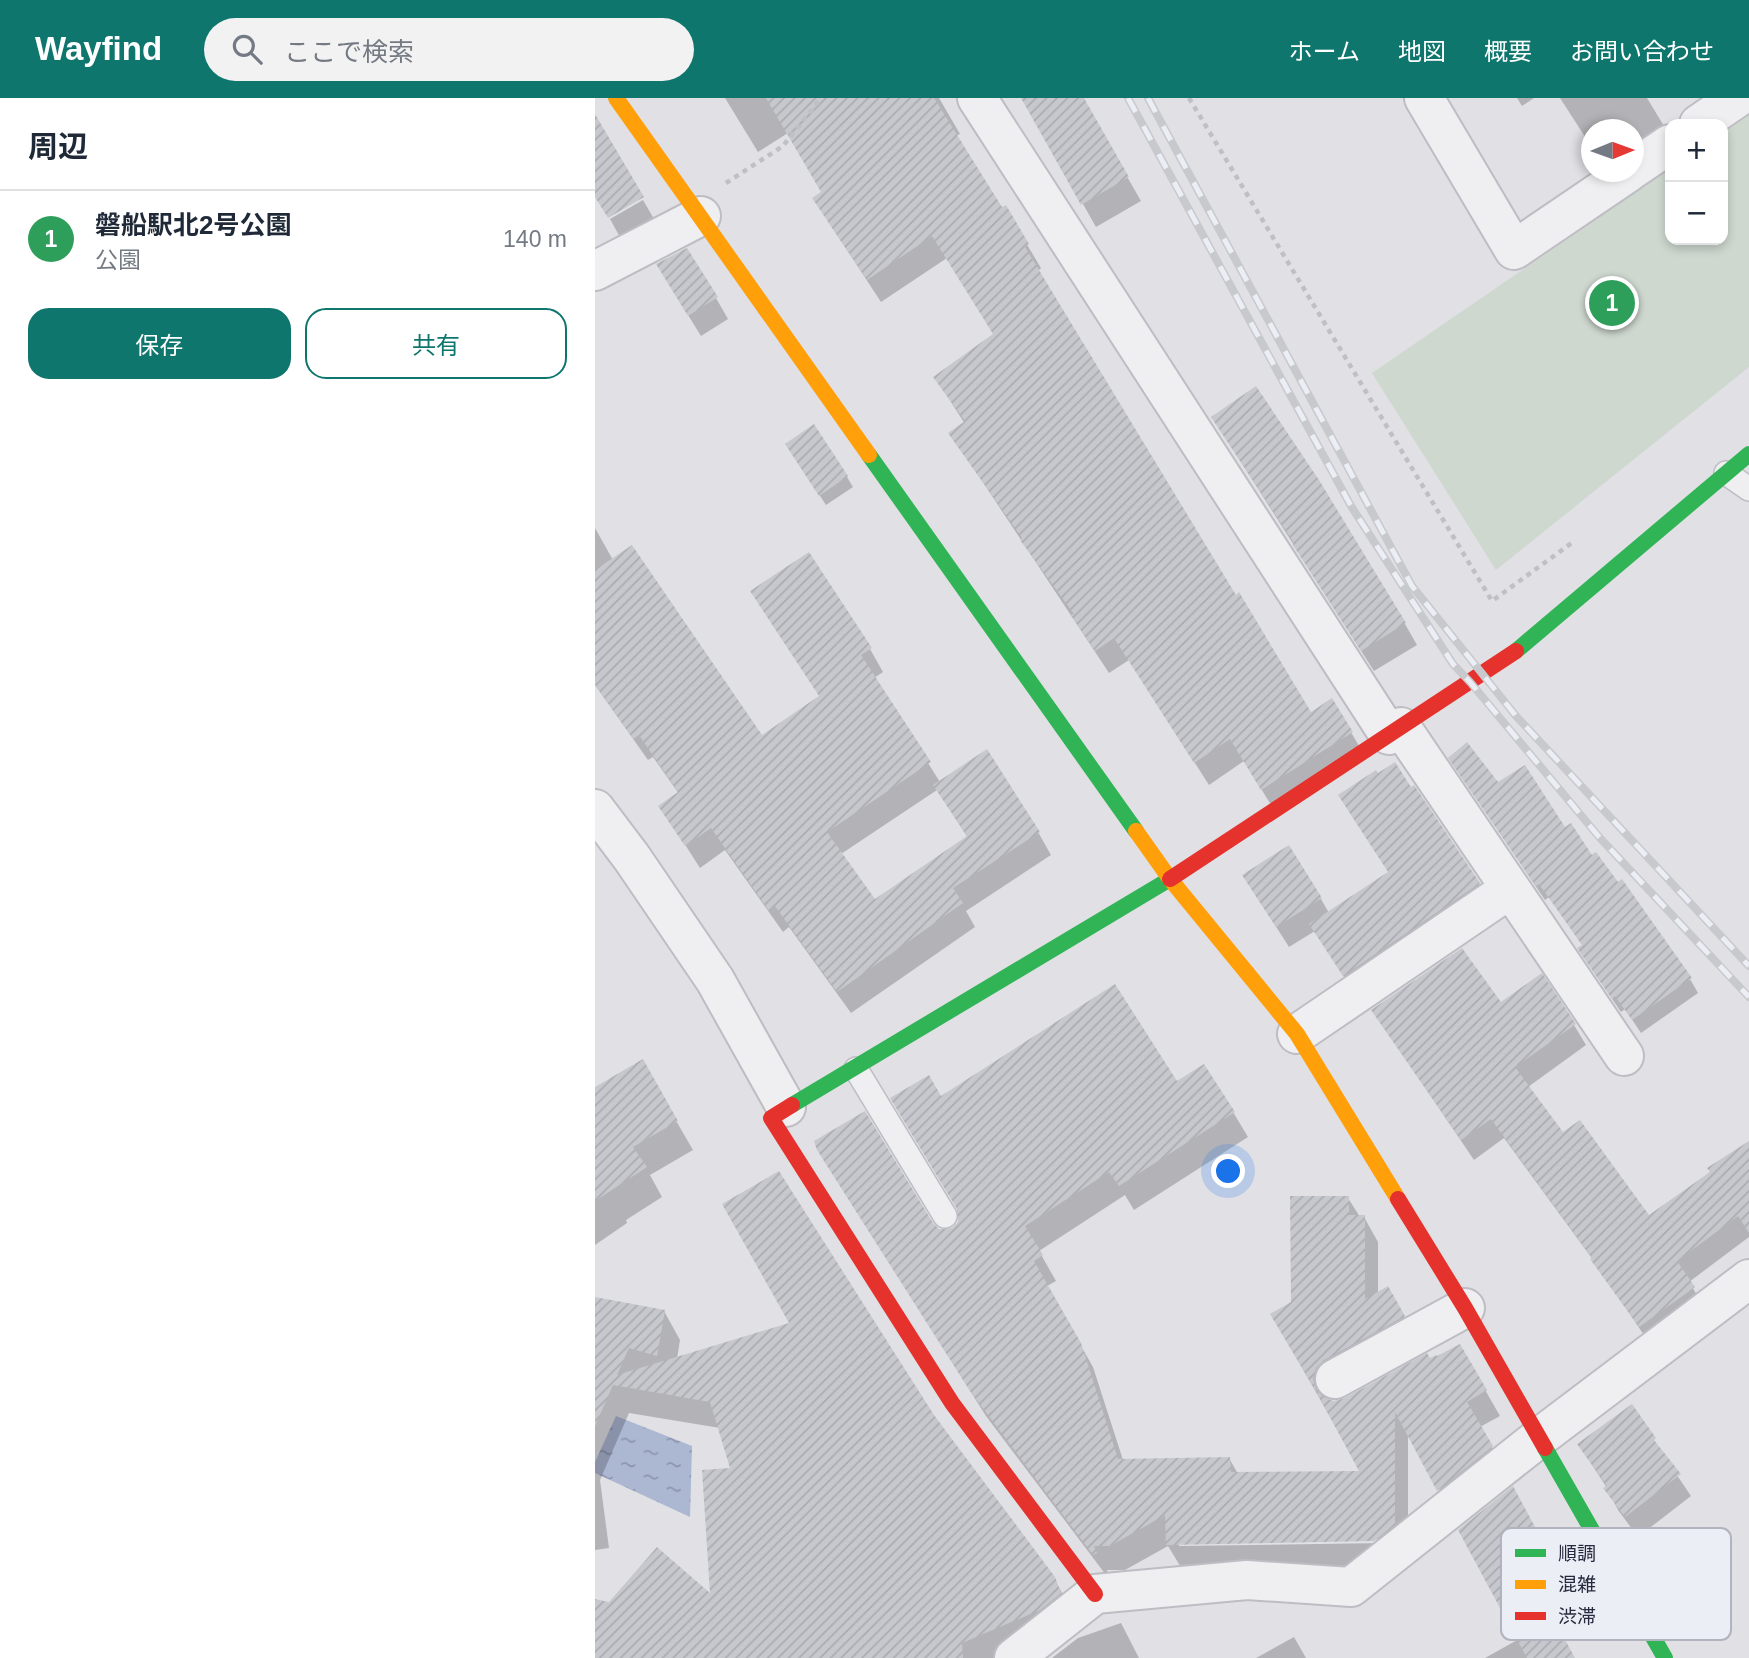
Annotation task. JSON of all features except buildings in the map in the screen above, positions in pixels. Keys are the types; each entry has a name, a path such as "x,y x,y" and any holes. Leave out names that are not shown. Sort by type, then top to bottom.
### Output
{"street":[{"path":"616,98 1170,879 1297,1034 1465,1308 1591,1528"},
{"path":"977,98 1395,731 1510,889 1624,1056"},
{"path":"1424,98 1514,250 1613,182"},
{"path":"1706,119 1737,98"},
{"path":"1644,161 1665,147"},
{"path":"595,271 697,211"},
{"path":"1095,1594 952,1403 771,1118 1170,879 1511,655 1749,454"},
{"path":"595,809 632,858 715,980 786,1107"},
{"path":"1297,1034 1510,889"},
{"path":"1014,1658 1095,1594 1247,1580 1351,1587 1540,1437 1749,1279"},
{"path":"1335,1379 1465,1308"},
{"path":"1655,1640 1665,1658"}],"lane":[{"path":"1726,473 1749,489"},
{"path":"856,1069 945,1216"}],"path":[{"path":"697,211 783,146 821,98"},
{"path":"1189,98 1492,601 1581,536"}],"shaded area":[{"path":"1749,115 1749,367 1496,570 1372,373 1665,172 1665,245 1728,245 1728,130"}],"water":[{"path":"616,1416 692,1446 690,1517 595,1473 595,1462"}],"railway":[{"path":"1128,98 1351,506 1453,664 1600,838 1749,997"},
{"path":"1148,98 1412,586 1516,716 1749,966"}],"traffic: fast":[{"path":"1516,651 1749,454"},
{"path":"869,455 1136,831"},
{"path":"792,1105 1170,879"},
{"path":"1545,1448 1591,1528"},
{"path":"1655,1640 1665,1658"}],"traffic: slow":[{"path":"616,98 869,455"},
{"path":"1136,831 1170,879 1297,1034 1398,1199"}],"traffic: jam":[{"path":"1170,879 1516,651"},
{"path":"792,1105 771,1118 952,1403 1095,1594"},
{"path":"1398,1199 1465,1308 1545,1448"}],"place":[{"name":"磐船駅北2号公園","path":"1612,303"}]}
